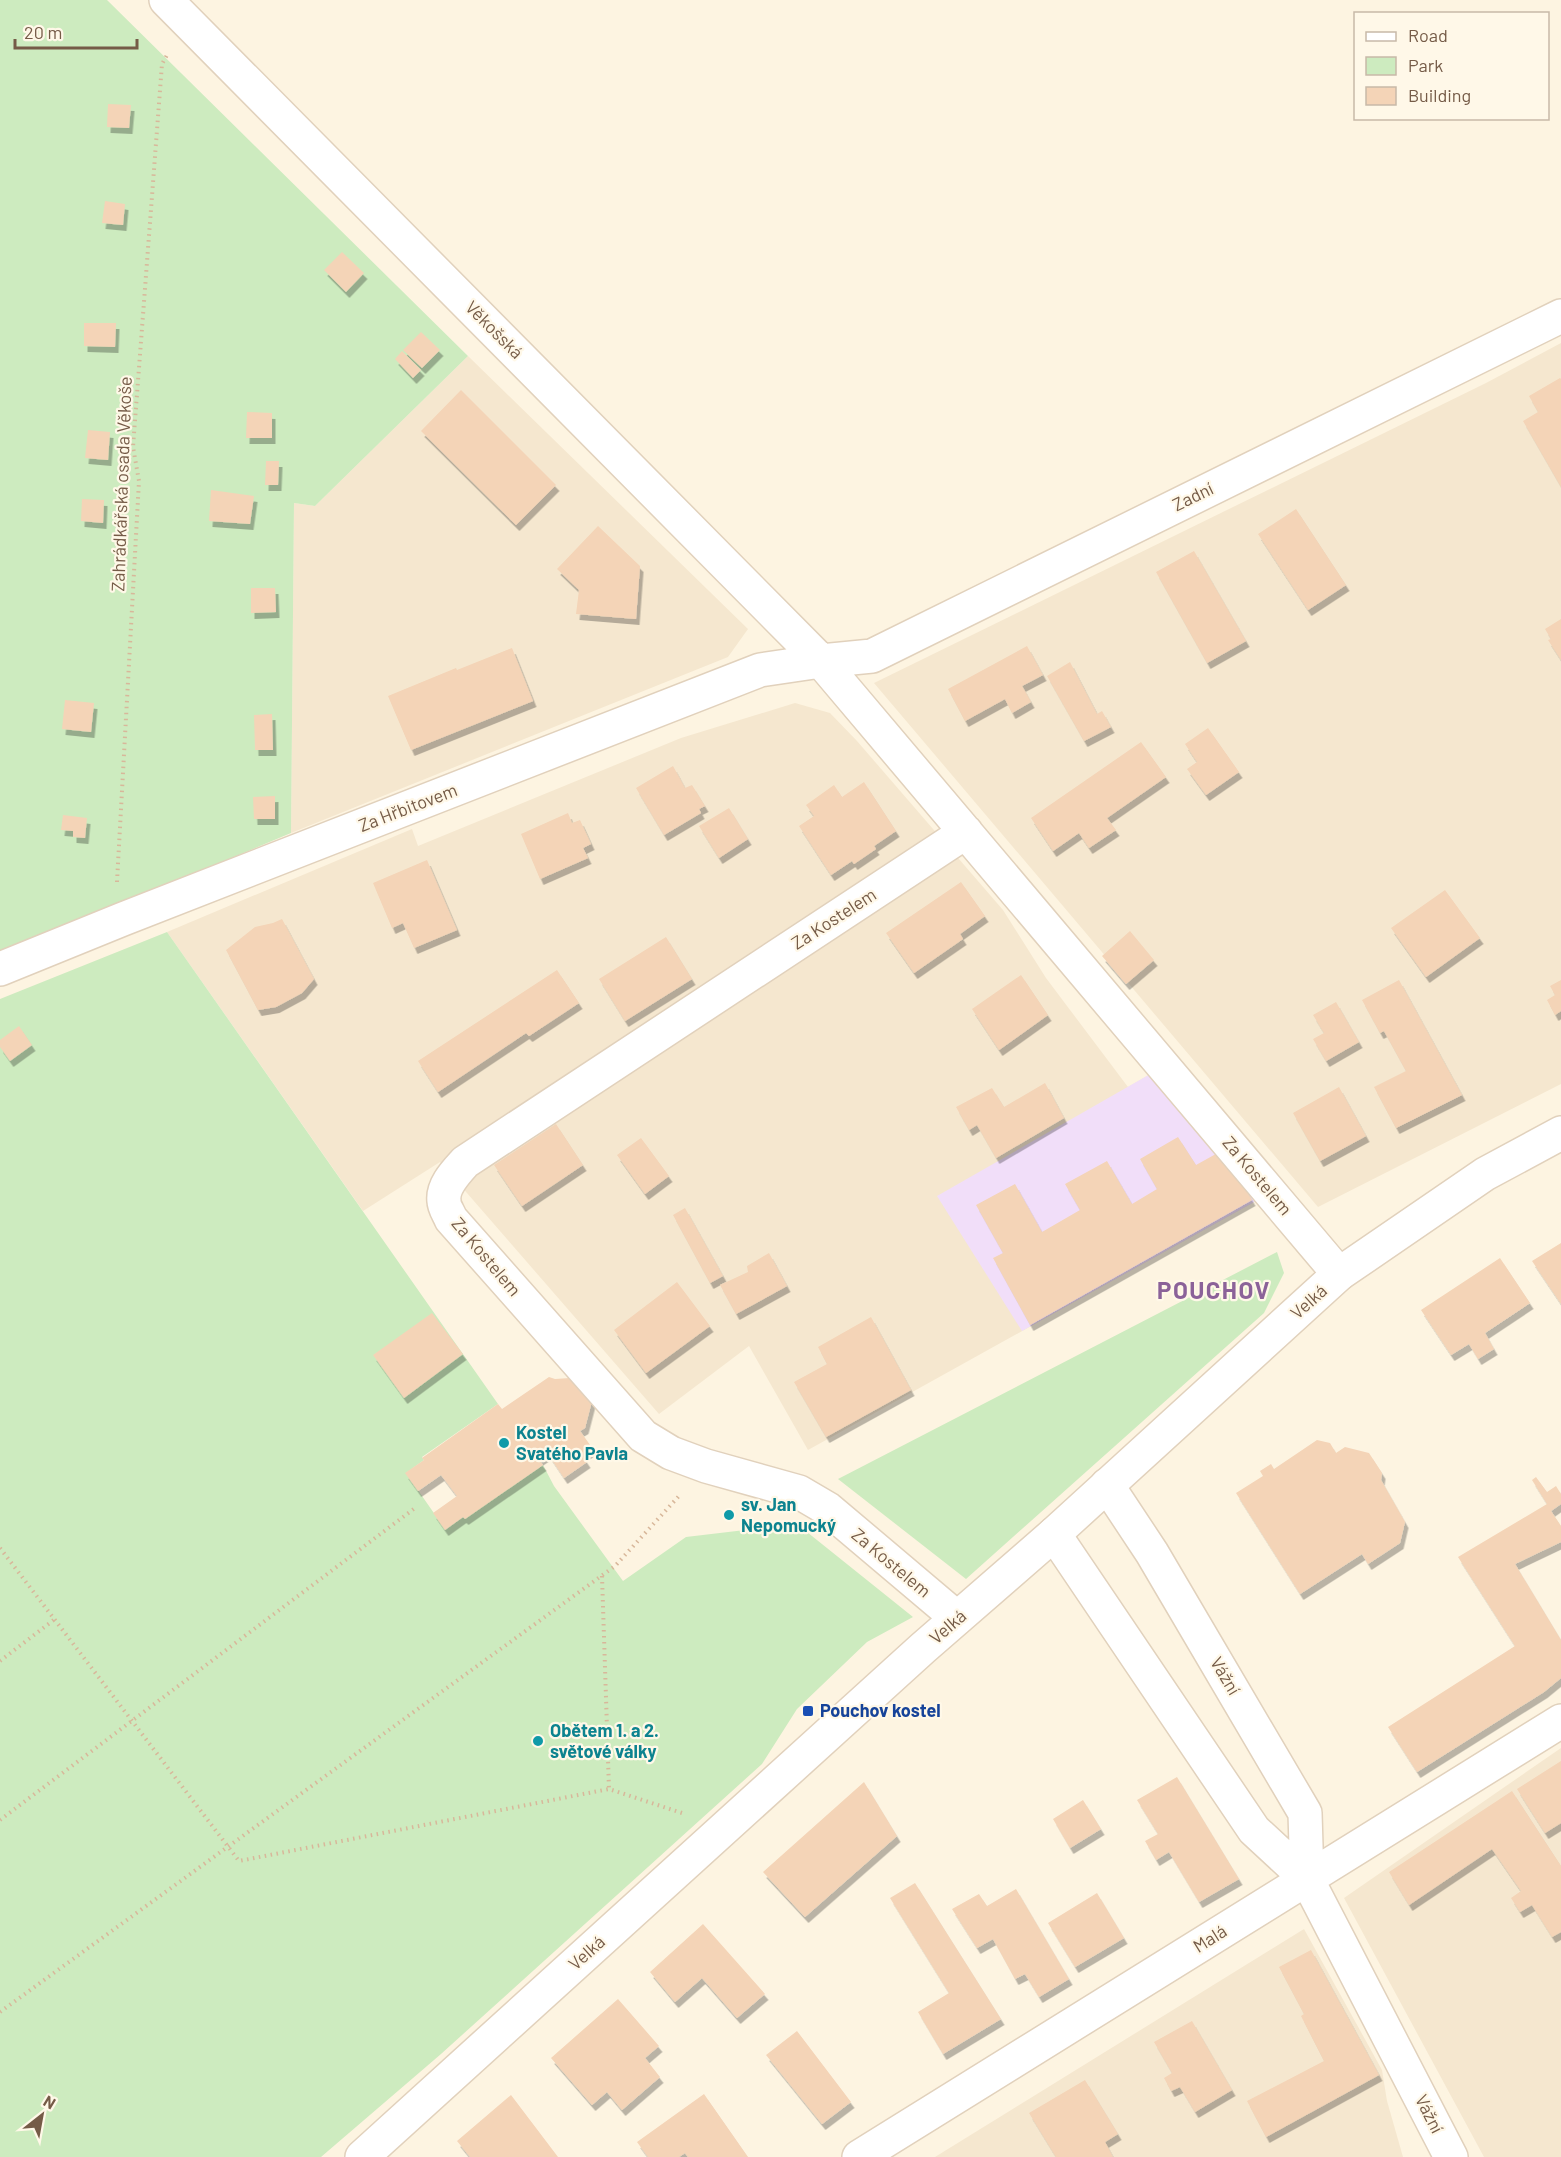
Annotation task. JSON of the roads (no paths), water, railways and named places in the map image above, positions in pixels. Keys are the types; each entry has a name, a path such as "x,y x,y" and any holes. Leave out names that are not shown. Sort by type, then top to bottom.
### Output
{"street":[{"name":"Věkošská","path":"176,10 821,661"},
{"name":"Zadní","path":"821,661 872,656 1561,316"},
{"name":"Za Kostelem","path":"821,661 1339,1274"},
{"name":"Za Hřbitovem","path":"0,969 760,670 821,661"},
{"name":"Za Kostelem","path":"957,1618 828,1509 799,1492 706,1466 671,1453 643,1436 451,1220 444,1202 445,1189 453,1174 465,1162 966,832"},
{"name":"Velká","path":"362,2157 1339,1274 1485,1174 1561,1132"},
{"name":"Vážní","path":"1107,1485 1152,1553 1305,1813 1307,1879"},
{"name":"Vážní","path":"1053,1534 1254,1830 1307,1879 1452,2157"},
{"name":"Malá","path":"859,2157 1561,1722"}],"place":[{"name":"Kostel Svatého Pavla","path":"504,1443"},
{"name":"sv. Jan Nepomucký","path":"729,1515"},
{"name":"Pouchov kostel","path":"808,1711"},
{"name":"Obětem 1. a 2. světové války","path":"538,1741"}],"district":[{"name":"POUCHOV","path":"1214,1291"}]}
